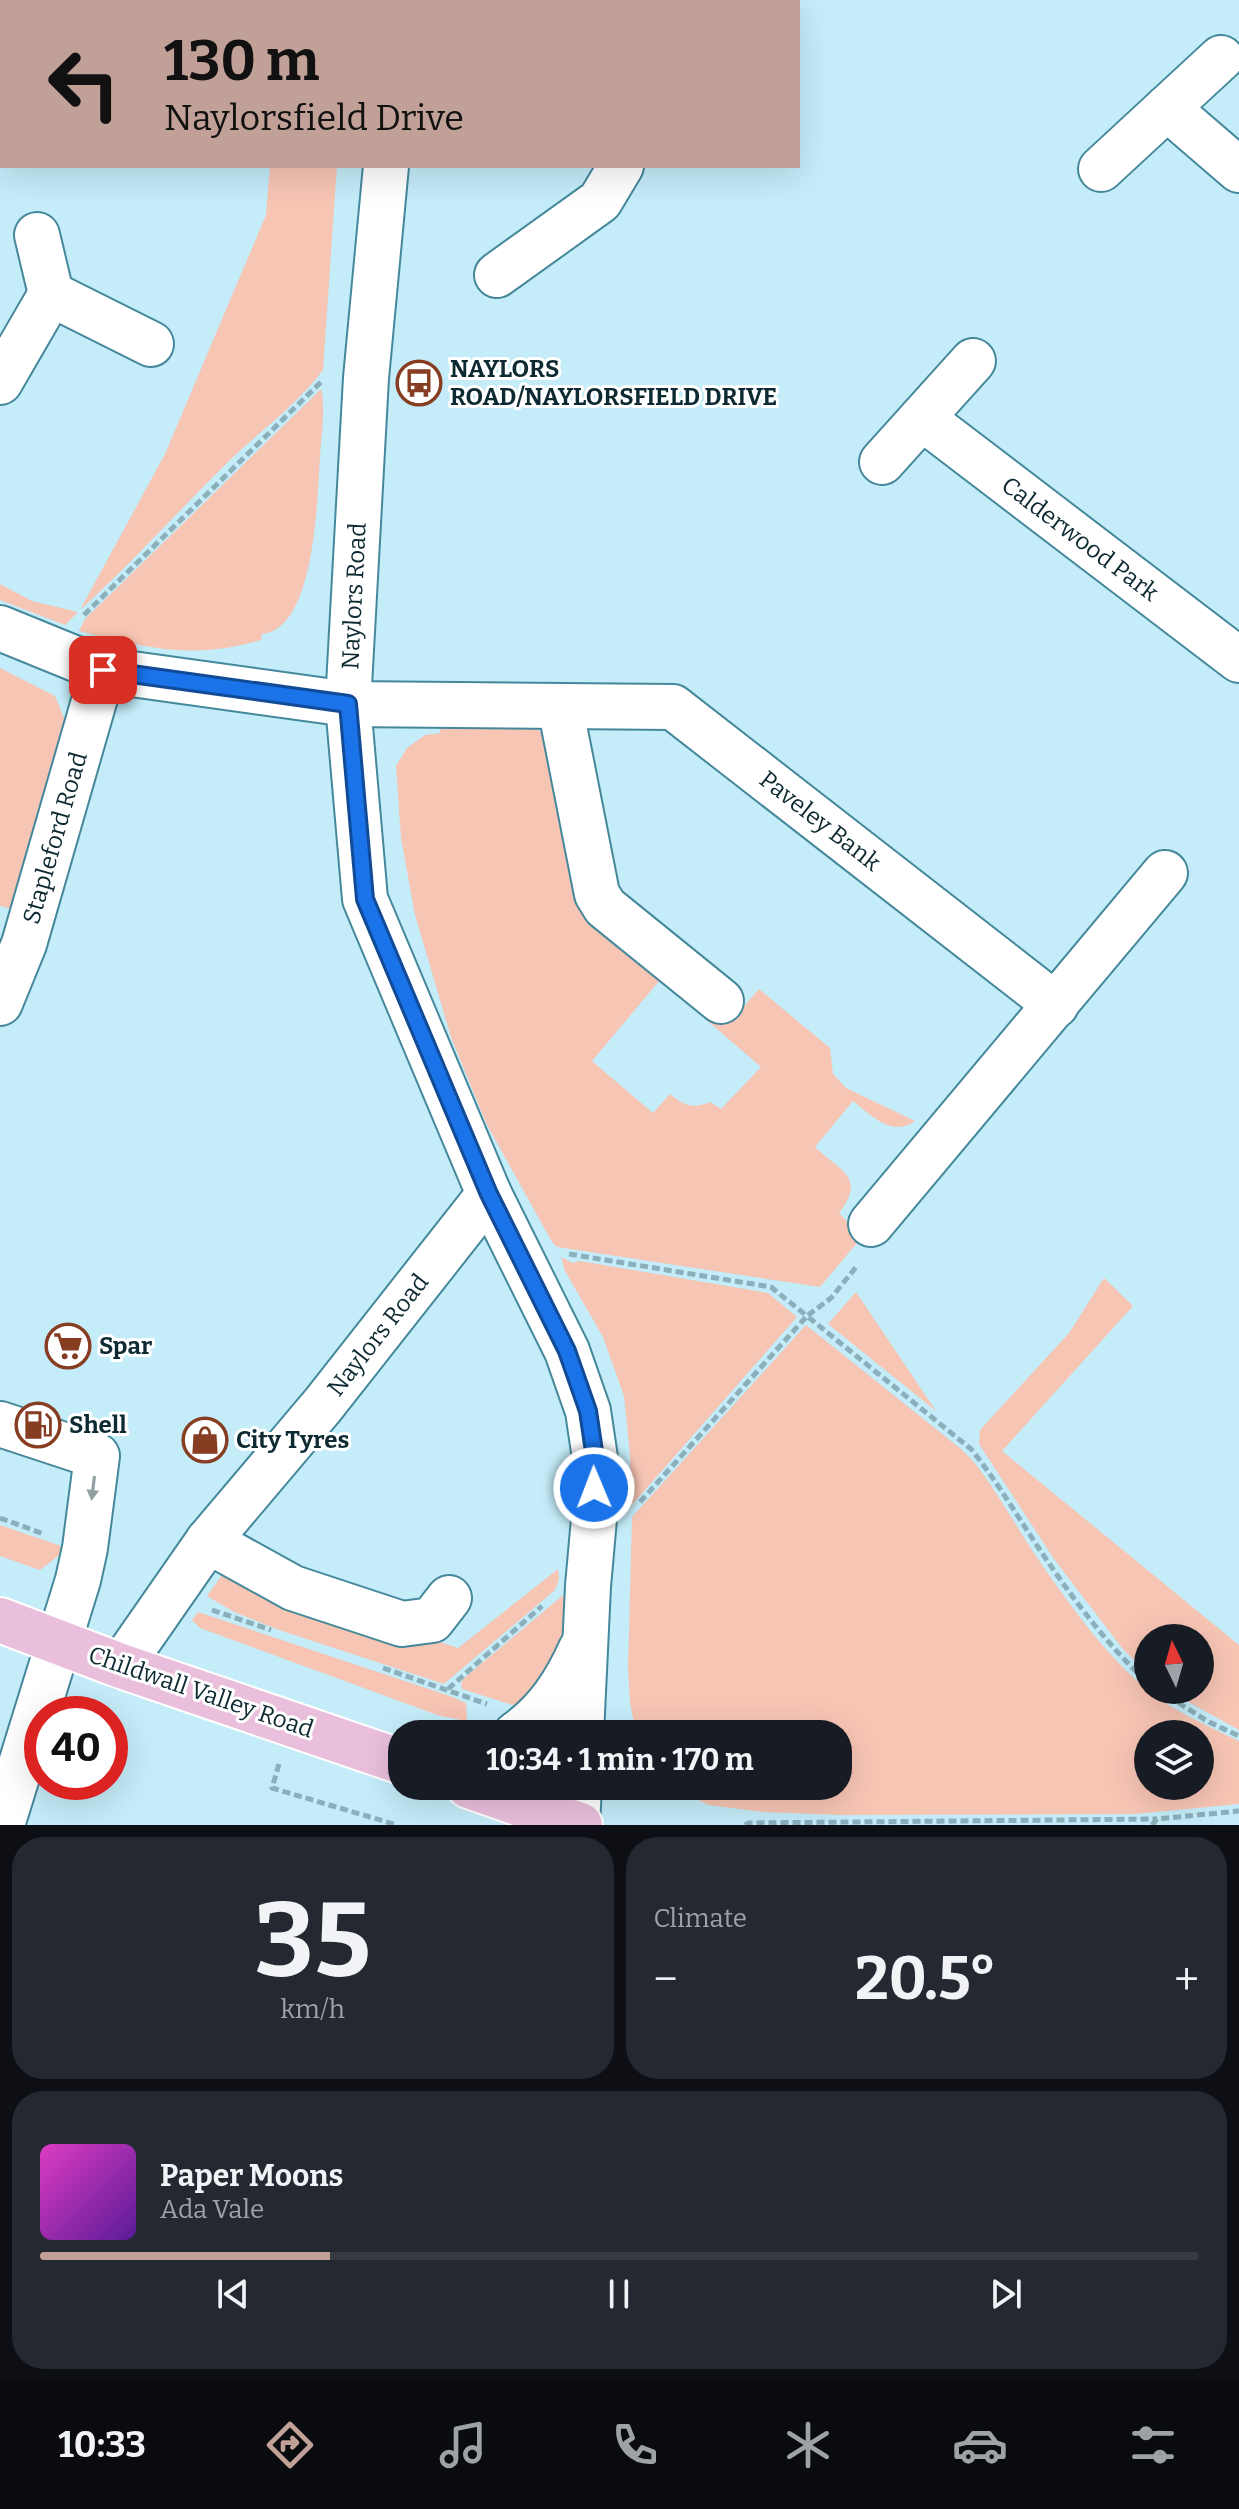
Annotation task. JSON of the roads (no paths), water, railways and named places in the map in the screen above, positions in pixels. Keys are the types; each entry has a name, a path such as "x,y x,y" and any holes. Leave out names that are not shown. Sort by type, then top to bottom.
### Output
{"main road":[{"name":"Childwall Valley Road","path":"0,1620 121,1666 388,1757"},
{"path":"508,1800 578,1825"}],"street":[{"path":"1101,169 1221,58"},
{"path":"1167,108 1239,170"},
{"name":"Naylors Road","path":"386,168 366,378 348,704 365,899 489,1194 567,1351 588,1411 595,1458 594,1519 582,1720"},
{"path":"497,275 600,201 620,168"},
{"path":"0,382 51,294 37,235"},
{"path":"51,294 151,344"},
{"path":"882,462 973,361"},
{"name":"Calderwood Park","path":"922,418 1239,660"},
{"name":"Paveley Bank","path":"0,628 103,670 348,704 673,707 1056,1005"},
{"name":"Stapleford Road","path":"0,1003 24,944 103,670"},
{"path":"560,706 597,894 605,907 721,1001"},
{"path":"871,1224 1165,873"},
{"name":"Naylors Road","path":"121,1666 208,1541 323,1405 489,1194"},
{"path":"0,1424 97,1456 78,1580 2,1825"},
{"path":"208,1541 293,1588 402,1624 432,1620 449,1598"},
{"path":"535,1720 556,1696 585,1640"},
{"path":"578,1825 579,1800"}],"place":[{"name":"NAYLORS ROAD/NAYLORSFIELD DRIVE","path":"419,383"},
{"name":"Spar","path":"68,1346"},
{"name":"Shell","path":"38,1425"},
{"name":"City Tyres","path":"205,1440"}]}
